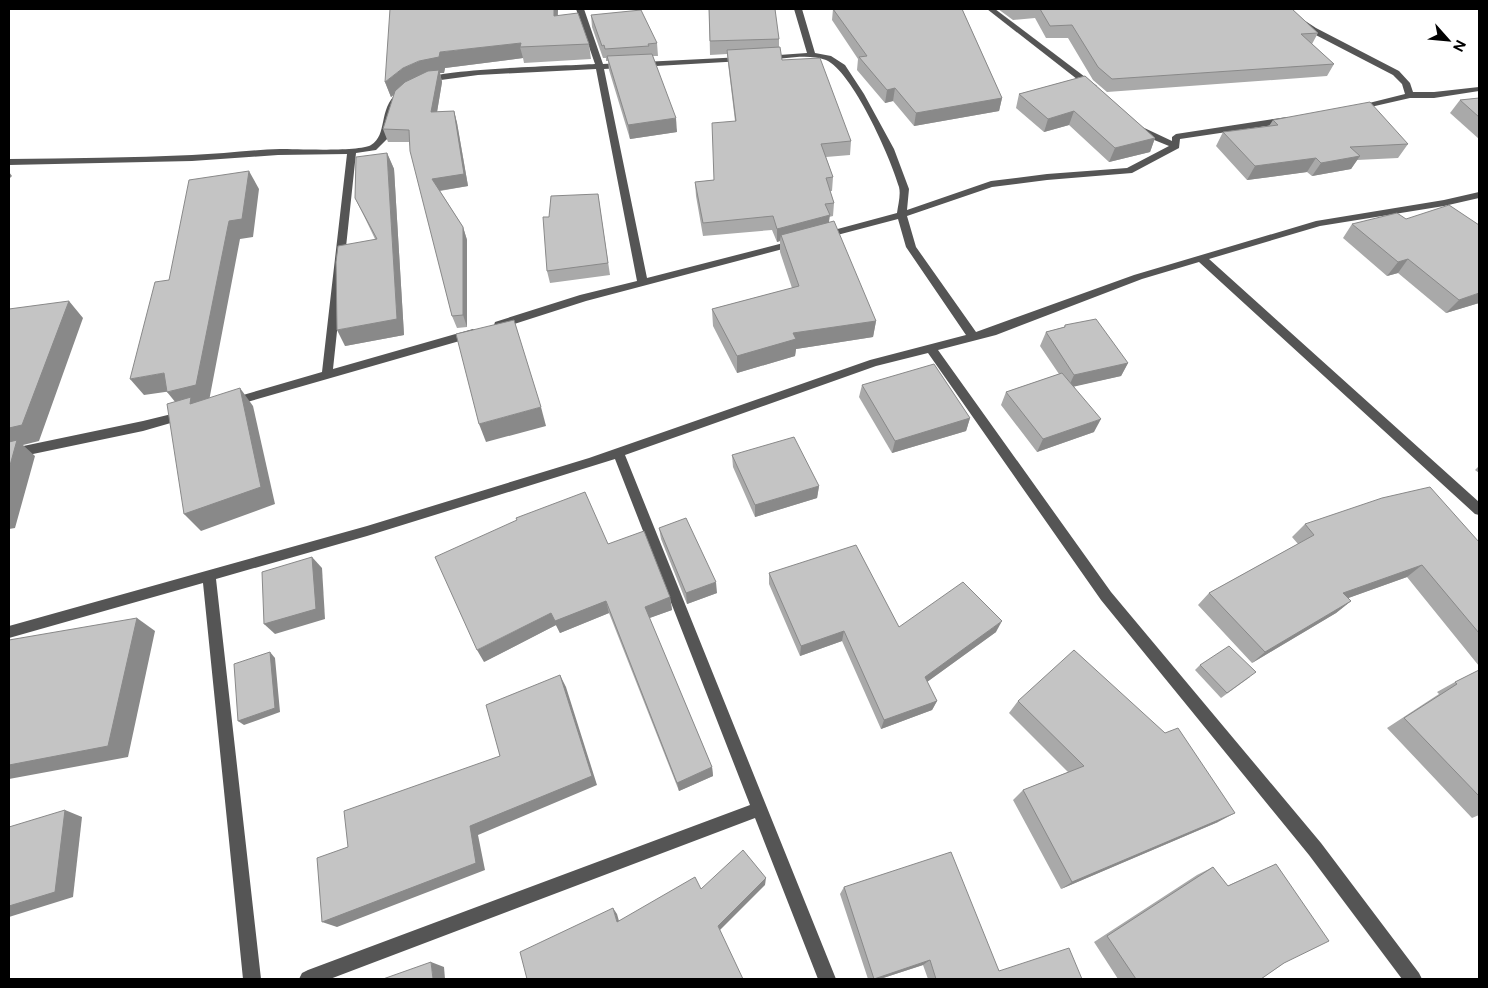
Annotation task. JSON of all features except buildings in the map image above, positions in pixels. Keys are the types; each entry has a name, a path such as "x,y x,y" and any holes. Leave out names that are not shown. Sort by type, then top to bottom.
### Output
{"street":[{"path":"580,9 600,67 643,283"},
{"path":"798,9 812,55"},
{"path":"991,9 1098,91"},
{"path":"1282,9 1313,30 1396,74 1406,83 1410,95"},
{"path":"9,162 192,158 278,152 352,151 373,148 385,136 388,112 395,99 410,88 429,79 448,76 812,55 828,58 842,67 860,94 890,149 904,189 902,215 911,248 973,337"},
{"path":"1350,110 1410,95 1434,95 1479,89"},
{"path":"1176,146 1176,137 1294,119"},
{"path":"1134,124 1145,133 1176,146"},
{"path":"216,407 487,329 584,298 902,215 991,184 1129,170 1176,146"},
{"path":"327,374 352,151"},
{"path":"9,632 376,528 618,452 874,363 992,332 1138,277 1201,258 1319,223 1479,195"},
{"path":"1444,202 1458,212"},
{"path":"1201,258 1479,510"},
{"path":"931,348 1106,596 1315,849 1412,979"},
{"path":"9,454 143,426 198,412"},
{"path":"618,452 827,979"},
{"path":"209,575 252,979"},
{"path":"308,979 759,809"}]}
